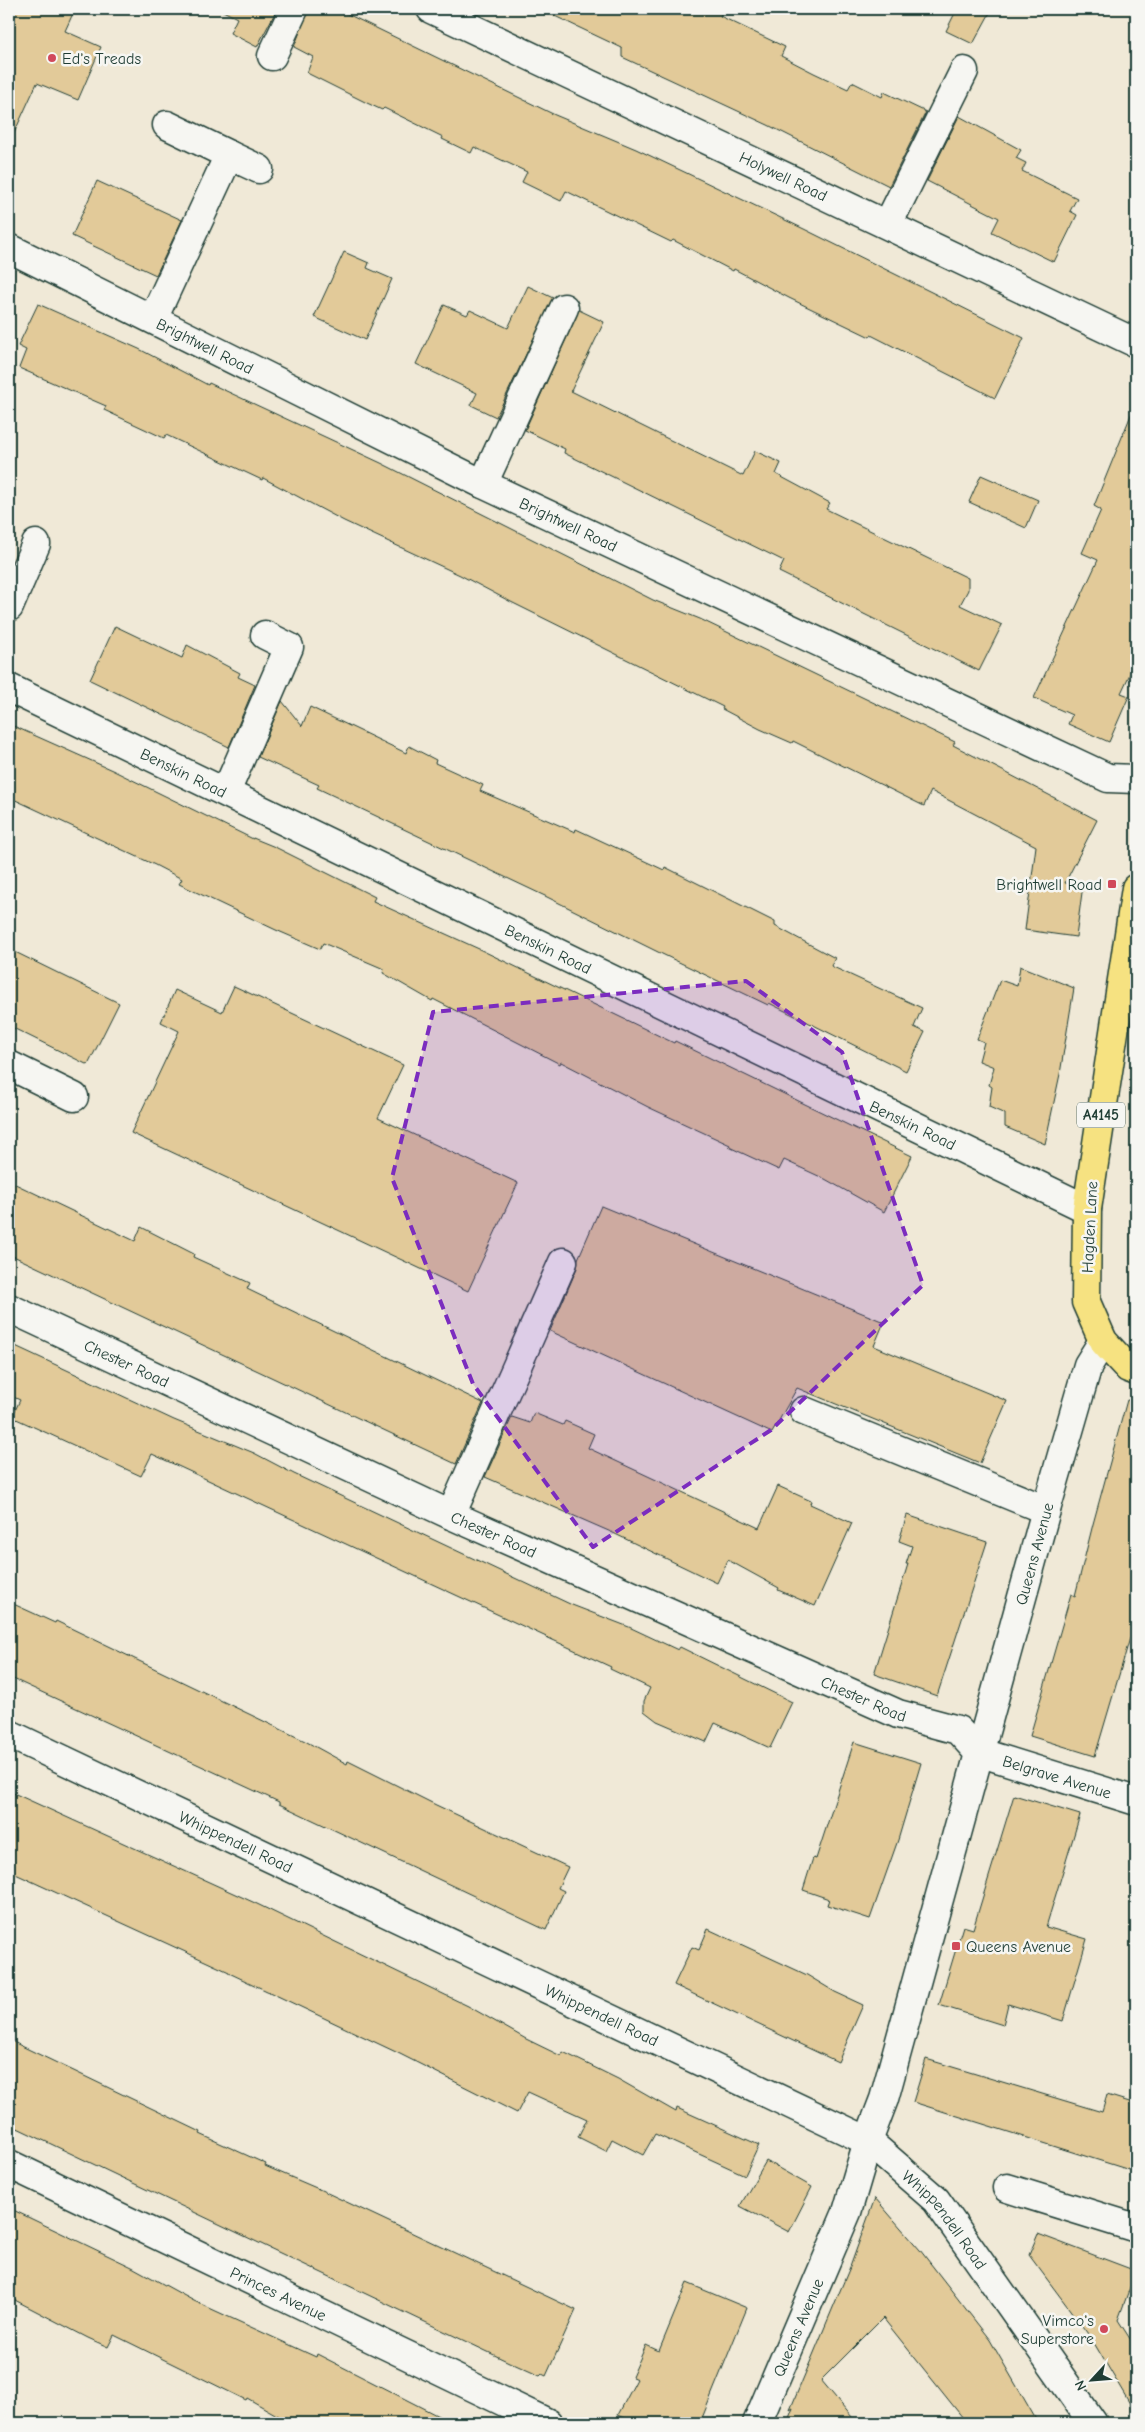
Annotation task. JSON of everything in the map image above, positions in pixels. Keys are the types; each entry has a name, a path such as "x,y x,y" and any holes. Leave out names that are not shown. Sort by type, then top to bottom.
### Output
{"main road":[{"name":"Hagden Lane","path":"1136,888 1134,916 1087,1209 1086,1302 1103,1341 1128,1368 1136,1371"}],"street":[{"path":"272,56 294,9"},
{"name":"Holywell Road","path":"431,9 1136,343"},
{"path":"888,224 964,71"},
{"path":"167,125 258,169"},
{"path":"153,319 229,155"},
{"name":"Brightwell Road","path":"9,248 483,484 1108,778 1136,779"},
{"path":"483,484 564,308"},
{"path":"9,608 36,544"},
{"path":"226,792 290,647 265,635"},
{"name":"Benskin Road","path":"9,688 1087,1209"},
{"path":"9,1065 74,1098"},
{"path":"451,1515 563,1262"},
{"name":"Chester Road","path":"9,1308 451,1515 898,1714 958,1730 978,1752"},
{"name":"Queens Avenue","path":"757,2423 847,2212 868,2141 893,2069 978,1752 1046,1510 1088,1365 1103,1341"},
{"path":"804,1411 1046,1510"},
{"name":"Whippendell Road","path":"9,1734 868,2141 936,2200 1093,2423"},
{"name":"Belgrave Avenue","path":"978,1752 1136,1801"},
{"name":"Princes Avenue","path":"9,2164 548,2423"},
{"path":"1007,2188 1136,2228"}],"highlighted area":[{"path":"746,981 842,1052 923,1285 771,1430 593,1547 473,1384 392,1178 433,1012"}],"building":[{"name":"Ed's Treads","path":"9,9 75,9 65,31 101,47 78,100 37,83 9,144"},
{"path":"219,9 277,9 257,47 230,33 237,18"},
{"path":"309,9 337,9 555,115 636,149 804,229 1024,338 995,398 871,335 870,337 734,269 733,271 673,240 671,242 566,191 561,201 522,182 527,172 474,147 471,153 384,108 382,110 307,73 313,57 294,47"},
{"path":"540,9 724,9 720,16 785,47 781,56 814,73 848,89 852,82 882,97 884,92 926,112 889,186 768,125 622,57 622,48"},
{"path":"957,9 992,9 973,44 946,31"},
{"path":"959,116 1021,150 1016,158 1026,163 1022,171 1077,198 1070,211 1077,215 1054,262 992,232 999,218 927,181"},
{"path":"97,181 182,220 156,275 72,236"},
{"path":"344,252 369,263 367,268 392,279 365,340 314,317"},
{"path":"528,286 553,298 496,417 471,405 477,393 416,364 444,305 467,315 470,310 508,328"},
{"path":"38,304 139,349 208,385 209,383 381,463 653,600 700,619 955,742 953,745 1097,820 1065,883 1083,885 1076,937 1025,930 1036,846 931,791 924,806 793,741 792,743 760,729 722,709 723,707 460,575 344,521 263,478 262,480 166,435 164,438 104,410 106,406 19,368 26,350 18,346"},
{"path":"579,310 604,322 571,391 743,476 755,451 781,463 776,474 830,503 826,509 968,578 968,590 960,605 1002,625 979,671 779,572 784,561 564,453 565,449 525,430"},
{"path":"1135,405 1136,661 1121,693 1129,696 1109,742 1068,724 1072,715 1034,698 1098,560 1082,553 1101,510 1094,506"},
{"path":"981,475 1038,500 1026,528 969,502"},
{"path":"115,626 182,658 187,645 240,673 238,677 255,685 229,747 90,680"},
{"path":"282,701 302,726 310,707 406,753 409,746 436,760 435,763 483,785 480,791 575,832 576,829 664,870 665,867 775,922 775,926 835,958 831,966 922,1008 914,1027 925,1032 906,1071 769,1003 768,1005 545,896 317,788 319,785 258,757"},
{"path":"9,724 112,770 253,839 275,847 375,897 373,901 479,949 674,1043 675,1041 912,1156 884,1212 825,1179 784,1160 779,1170 729,1147 730,1145 648,1107 561,1062 560,1064 433,999 432,1001 383,973 384,969 323,943 320,949 276,930 179,884 182,879 155,865 9,797"},
{"path":"9,949 119,1003 88,1065 9,1026"},
{"path":"1020,966 1074,988 1060,1074 1045,1144 1005,1127 1005,1114 989,1107 992,1087 989,1085 994,1067 979,1061 984,1042 977,1039 1000,980 1017,986"},
{"path":"234,986 403,1065 378,1118 518,1183 468,1291 131,1133 179,1031 161,1022 175,990 222,1012"},
{"path":"9,1181 135,1241 141,1227 194,1254 193,1257 250,1283 247,1289 483,1403 456,1464 9,1254"},
{"path":"601,1206 884,1322 874,1346 1007,1401 980,1463 797,1388 772,1433 550,1331"},
{"path":"9,1343 174,1420 254,1453 294,1474 572,1605 629,1627 678,1650 680,1647 792,1702 770,1748 715,1723 706,1742 657,1721 644,1711 644,1701 650,1688 610,1669 611,1667 152,1454 141,1476 12,1417 20,1400 9,1395"},
{"path":"1127,1400 1136,1401 1136,1640 1130,1638 1095,1756 1030,1736 1071,1594 1075,1596"},
{"path":"534,1413 563,1425 565,1421 594,1434 588,1448 759,1528 778,1486 811,1501 810,1504 852,1523 815,1606 778,1590 779,1588 728,1560 717,1583 611,1532 485,1477 512,1417 530,1423"},
{"path":"907,1515 987,1542 937,1696 874,1674 912,1546 899,1541"},
{"path":"9,1602 55,1623 56,1621 305,1741 347,1764 348,1761 568,1867 558,1888 564,1891 546,1930 279,1804 279,1802 9,1677"},
{"path":"854,1742 921,1763 898,1840 870,1919 827,1905 829,1899 803,1890 813,1858 816,1859"},
{"path":"9,1791 255,1903 468,2006 526,2039 561,2056 563,2052 618,2079 676,2112 677,2108 759,2145 745,2175 655,2134 643,2155 612,2139 606,2151 578,2137 587,2119 528,2092 517,2113 398,2053 229,1972 9,1871"},
{"path":"1014,1795 1080,1815 1046,1927 1087,1939 1063,2021 1008,2004 1003,2025 939,2005 963,1926 973,1929"},
{"path":"708,1929 807,1975 835,1992 863,2005 838,2062 674,1985 692,1947 699,1950"},
{"path":"9,2040 201,2132 200,2134 266,2164 265,2166 321,2190 576,2310 546,2376 542,2374 540,2376 509,2362 9,2124"},
{"path":"926,2059 1102,2112 1107,2095 1136,2104 1136,2172 913,2102"},
{"path":"766,2161 812,2187 789,2232 740,2206"},
{"path":"875,2198 920,2250 990,2340 1038,2423 967,2423 883,2318 821,2380 857,2423 787,2423 793,2408 790,2410 850,2267"},
{"path":"9,2208 132,2267 194,2301 316,2357 317,2354 452,2423 291,2423 247,2398 246,2400 114,2335 108,2347 88,2338 9,2297"},
{"name":"Vimco's Superstore","path":"1038,2234 1136,2271 1118,2320 1136,2348 1136,2414 1091,2338 1029,2255"},
{"path":"687,2283 747,2308 700,2423 637,2423 618,2415 637,2379 632,2377 646,2345 659,2351"}],"place":[{"name":"Ed's Treads","path":"52,58"},
{"name":"Brightwell Road","path":"1112,884"},
{"name":"Queens Avenue","path":"956,1946"},
{"name":"Vimco's Superstore","path":"1104,2329"}]}
